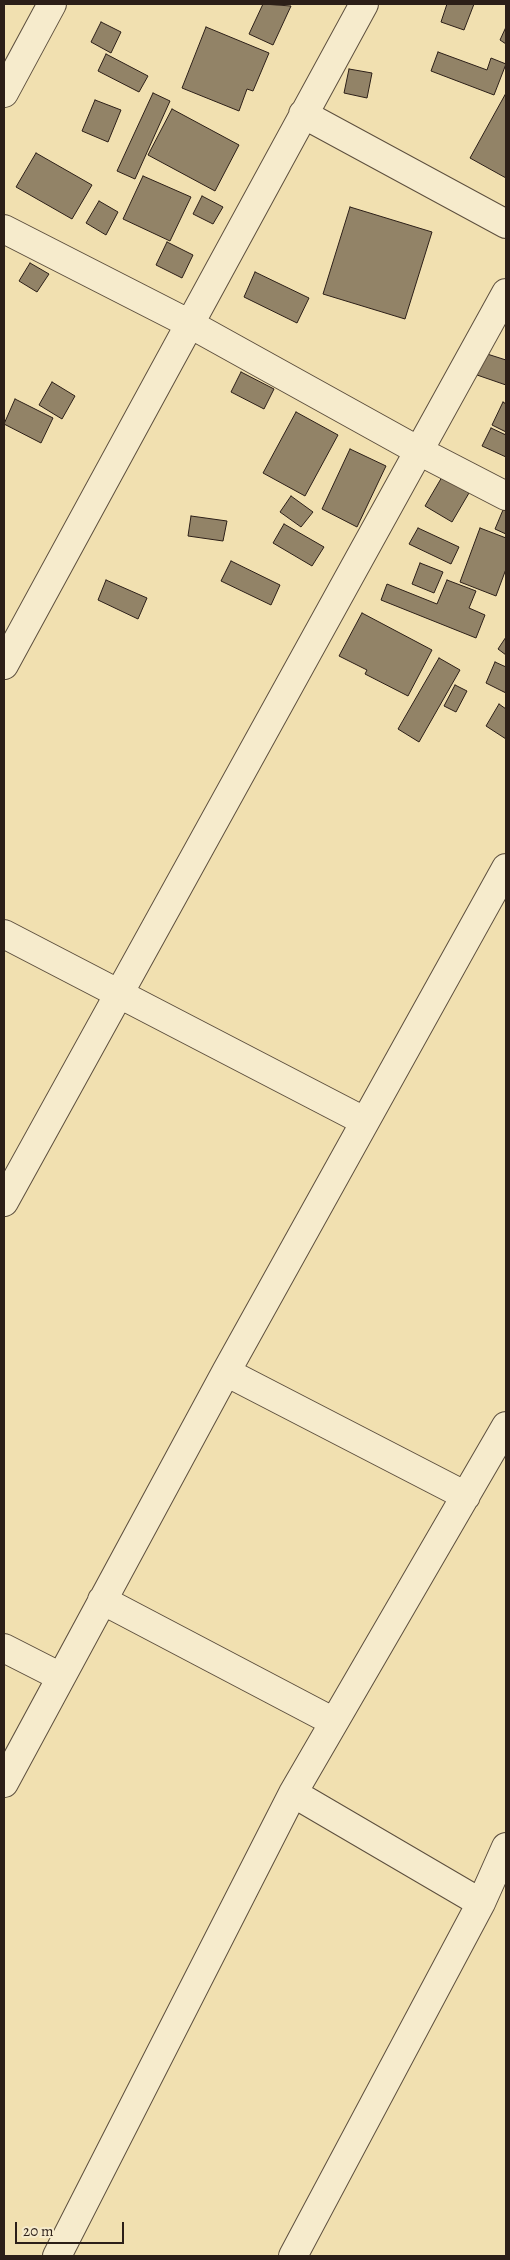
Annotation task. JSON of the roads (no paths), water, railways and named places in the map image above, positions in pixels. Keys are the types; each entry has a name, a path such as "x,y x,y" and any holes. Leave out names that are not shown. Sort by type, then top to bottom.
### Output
{"street":[{"path":"4,93 52,4"},
{"path":"4,665 364,4"},
{"path":"303,114 506,224"},
{"path":"4,229 190,324 419,451 506,496"},
{"path":"4,1202 117,994 506,293"},
{"path":"4,1783 364,1121 505,872"},
{"path":"4,934 364,1121"},
{"path":"226,1372 466,1496"},
{"path":"57,2256 293,1793 506,1426"},
{"path":"102,1600 334,1722"},
{"path":"4,1648 61,1677"},
{"path":"293,1793 482,1903"},
{"path":"293,2256 482,1903 506,1847"}]}
